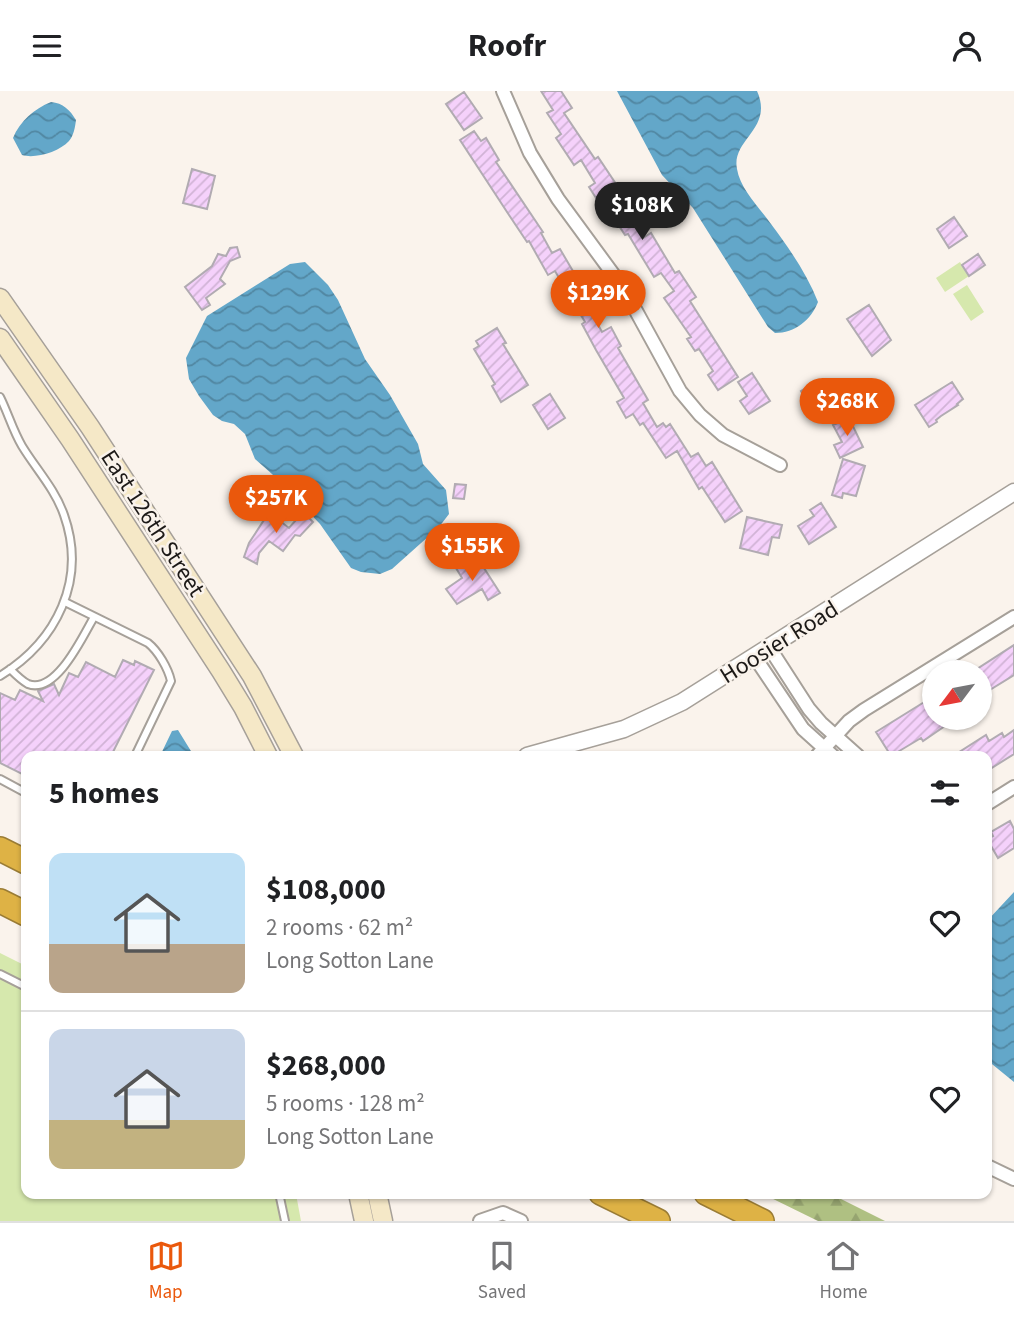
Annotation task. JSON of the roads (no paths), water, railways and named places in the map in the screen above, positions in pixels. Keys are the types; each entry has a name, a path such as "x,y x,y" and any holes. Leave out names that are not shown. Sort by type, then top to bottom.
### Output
{"highway":[{"path":"0,849 21,860"},
{"path":"0,901 21,912"},
{"path":"613,1199 658,1221"},
{"path":"718,1199 762,1221"}],"main road":[{"name":"East 126th Street","path":"0,298 90,427 252,676 291,751"},
{"name":"East 126th Street","path":"0,338 70,439 222,671 265,751"},
{"path":"359,1199 364,1221"},
{"path":"378,1199 383,1221"}],"street":[{"path":"503,91 541,171 558,199 624,289 680,391 700,415 723,435 780,465"},
{"name":"Hoosier Road","path":"546,751 605,735 646,720 682,702 1014,492"},
{"path":"826,751 834,736 864,710 1014,617"},
{"path":"769,647 809,709 852,751"},
{"path":"754,656 795,719 822,751"},
{"path":"992,801 1014,787"},
{"path":"992,1168 1014,1179"},
{"path":"480,1221 503,1213 521,1221"}],"lane":[{"path":"0,397 18,439 54,492 64,513 72,556 65,601 58,618 47,635 0,676"},
{"path":"65,601 152,646 170,674 171,681 137,751"},
{"path":"10,669 28,684 42,684 49,680 63,668 94,617"},
{"path":"0,779 21,790"},
{"path":"0,974 21,984"},
{"path":"280,1199 285,1221"}],"water":[{"path":"617,91 757,91 761,104 760,115 740,149 737,169 746,191 791,252 818,302 811,314 796,328 775,333 768,327 693,208 662,175"},
{"path":"51,102 66,108 76,120 72,136 65,145 53,151 33,156 22,155 13,138 16,132 28,116"},
{"path":"305,262 328,285 338,300 365,359 390,395 418,444 423,464 446,490 449,514 439,527 392,569 380,574 351,568 320,524 255,459 245,434 234,424 213,415 189,379 186,358 207,316 290,264"},
{"path":"178,730 191,751 162,751 172,731"},
{"path":"1014,892 1014,1082 992,1064 992,916"}]}
